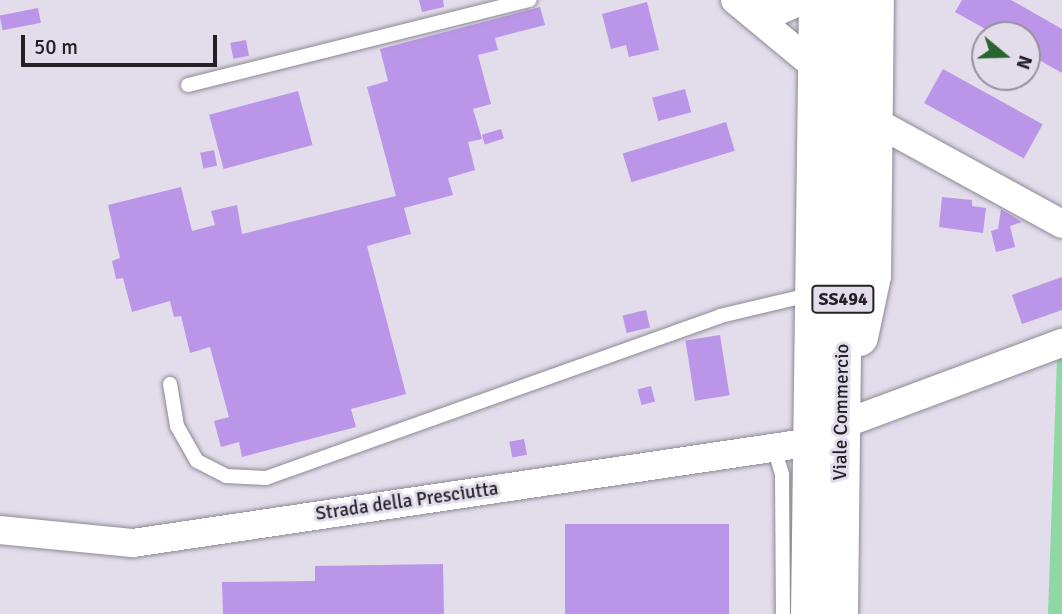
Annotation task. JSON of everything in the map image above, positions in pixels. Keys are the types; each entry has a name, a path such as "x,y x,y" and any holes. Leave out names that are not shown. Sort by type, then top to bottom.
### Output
{"main road":[{"path":"818,0 814,294 827,434"},
{"name":"Viale Commercio","path":"839,614 827,434 846,0"},
{"path":"810,614 827,434 872,276 875,0"}],"street":[{"path":"738,3 776,12 803,0"},
{"path":"738,3 817,68"},
{"path":"874,121 1062,224"},
{"name":"Strada della Presciutta","path":"0,530 133,543 775,448 827,434 1062,343"}],"lane":[{"path":"188,85 530,0"},
{"path":"170,384 177,426 197,461 226,476 266,478 720,316 814,294"},
{"path":"775,448 782,475 783,614"}],"green space":[{"path":"1062,357 1062,614 1048,614 1057,359"}],"building":[{"path":"419,0 443,0 444,7 422,12"},
{"path":"962,0 1011,0 1062,29 1062,73 1041,61 1041,21 971,21 955,12"},
{"path":"647,2 659,50 629,57 626,45 611,49 602,14"},
{"path":"540,7 545,25 495,38 498,50 478,55 491,104 473,109 482,139 468,142 475,170 448,178 453,195 404,208 411,234 367,246 406,394 351,409 356,427 242,457 239,442 221,447 214,421 229,417 210,347 190,353 181,316 174,317 170,301 132,312 123,278 116,279 112,261 120,258 108,205 181,187 192,231 215,225 211,211 237,205 242,234 396,196 367,87 388,81 380,49"},
{"path":"38,8 41,23 3,30 0,15"},
{"path":"246,40 249,56 233,59 230,43"},
{"path":"943,69 971,85 971,91 983,91 1043,124 1024,158 924,103"},
{"path":"685,89 691,112 658,121 652,98"},
{"path":"298,91 312,145 224,169 209,115"},
{"path":"726,122 735,151 631,182 623,154"},
{"path":"501,129 504,139 485,144 482,135"},
{"path":"214,150 217,166 203,168 200,153"},
{"path":"942,197 972,200 972,206 986,208 983,233 939,227"},
{"path":"1001,209 1022,222 1010,226 1015,247 996,252 991,231 998,229"},
{"path":"1062,277 1062,310 1022,324 1012,295"},
{"path":"646,310 650,328 627,333 623,315"},
{"path":"720,335 730,395 695,401 685,340"},
{"path":"651,386 655,401 642,405 637,390"},
{"path":"524,439 527,455 512,458 509,442"},
{"path":"565,524 729,524 729,614 565,614"},
{"path":"443,564 444,614 223,614 222,582 315,581 315,566"}]}
